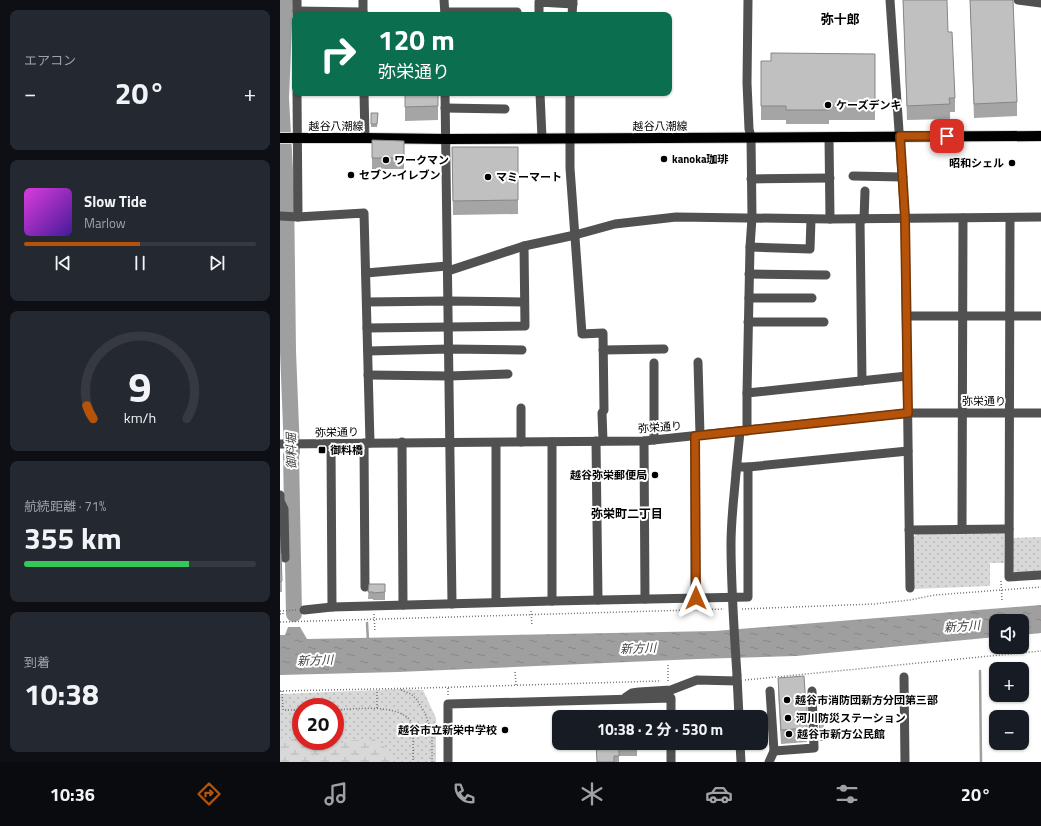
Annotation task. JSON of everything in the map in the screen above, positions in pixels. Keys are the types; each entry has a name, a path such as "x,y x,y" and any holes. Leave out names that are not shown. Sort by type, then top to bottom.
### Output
{"main road":[{"name":"越谷八潮線","path":"280,138 446,139 1041,136"}],"street":[{"path":"297,0 297,12"},
{"path":"363,0 363,12"},
{"path":"444,0 445,12"},
{"path":"739,710 731,542 736,470 744,431 747,393 749,274 752,218 751,137 748,129 747,83 748,0"},
{"path":"890,0 905,218 910,588"},
{"path":"1018,0 1041,3"},
{"path":"539,12 539,2 573,2 572,12"},
{"path":"297,96 295,138 297,217"},
{"path":"364,96 364,138"},
{"path":"445,96 452,604"},
{"path":"540,96 542,138"},
{"path":"570,96 570,168 582,334 603,333 604,410 602,413 599,441 598,600"},
{"path":"445,108 505,109"},
{"path":"829,137 830,219"},
{"path":"853,176 902,177"},
{"path":"751,179 830,178"},
{"path":"862,381 862,219 865,191"},
{"path":"280,216 297,217 364,213 368,351 366,587"},
{"path":"366,273 448,268 524,246 575,235 615,224 676,217 811,219 1041,217"},
{"path":"962,529 963,218"},
{"path":"1010,218 1009,577 1041,575"},
{"path":"750,247 810,249 811,219"},
{"path":"367,328 525,326 524,246"},
{"path":"749,274 826,275"},
{"path":"749,298 812,298"},
{"path":"367,302 524,302"},
{"path":"907,316 1041,316"},
{"path":"748,322 824,322"},
{"path":"368,351 449,349 522,350"},
{"path":"603,350 664,349"},
{"path":"696,598 698,362"},
{"path":"654,363 654,440"},
{"path":"368,375 449,376 508,374"},
{"path":"747,393 907,376"},
{"path":"521,408 521,442"},
{"name":"弥栄通り","path":"281,444 644,441 908,413 1041,413"},
{"path":"644,441 645,599"},
{"path":"402,442 403,605"},
{"path":"552,442 552,601"},
{"path":"496,443 496,602"},
{"path":"332,444 332,607"},
{"path":"736,470 748,467 908,451"},
{"path":"302,610 332,607 496,602 748,597 748,467"},
{"path":"280,495 280,501 284,509 285,558"},
{"path":"909,530 1009,529"},
{"path":"904,677 905,762"},
{"path":"619,699 639,692 671,690 697,680 737,678"},
{"path":"774,751 814,748 812,690"},
{"path":"769,762 774,751 770,691"},
{"path":"448,762 448,704 671,698 671,710"},
{"path":"671,750 671,762"},
{"path":"741,750 742,762"}],"path":[{"path":"1001,577 1002,602"},
{"path":"280,622 874,604 910,600 935,595 1041,587"},
{"path":"280,614 283,614 281,611 302,610"},
{"path":"531,615 532,626"},
{"path":"374,620 375,632"},
{"path":"737,678 1041,651"},
{"path":"668,665 668,681"},
{"path":"515,672 516,685"},
{"path":"292,710 283,710 281,691 673,681"},
{"path":"400,689 411,694 424,711 432,732 432,762"},
{"path":"377,690 377,709"},
{"path":"344,710 390,709 406,716 411,723 413,762"}],"green space":[{"path":"917,534 1004,534 1004,563 990,563 990,586 913,589 913,537"},
{"path":"1041,537 1041,571 1015,573 1013,571 1012,538"},
{"path":"400,689 423,690 436,718 436,762 280,762 280,694"},
{"path":"280,738 292,739 292,750 344,750 344,742 353,740 374,739 391,752 391,762 280,762"}],"water":[{"name":"新方川","path":"1041,605 1041,633 1029,634 1029,614 989,614 989,638 796,656 398,672 280,675 280,635 285,635 288,627 300,627 307,639 715,631"}],"building":[{"path":"903,0 947,0 948,32 952,32 955,98 949,98 950,104 907,106"},
{"path":"970,0 1013,0 1017,102 974,104"},
{"path":"771,53 875,54 875,106 829,105 829,110 786,110 786,106 761,106 761,61 771,61"},
{"path":"405,96 438,96 438,106 405,107"},
{"path":"371,113 378,113 377,124 371,124"},
{"path":"372,140 404,141 404,158 372,158"},
{"path":"452,147 518,147 518,200 453,201"},
{"path":"280,553 282,581 280,582"},
{"path":"369,584 385,584 385,592 368,592"},
{"path":"804,676 807,706 807,728 781,730 778,678"},
{"path":"819,713 823,713 823,734 820,734"},
{"path":"596,750 619,750 619,756 614,756 614,762 597,762"}],"waterway":[{"name":"御料堀","path":"285,0 281,98 286,188 294,614"},
{"path":"367,623 368,641"},
{"path":"980,671 981,762"}],"place":[{"name":"ケーズデンキ","path":"828,105"},
{"name":"kanoka珈琲","path":"664,159"},
{"name":"ワークマン","path":"386,160"},
{"name":"昭和シェル","path":"1012,163"},
{"name":"セブン-イレブン","path":"351,175"},
{"name":"マミーマート","path":"488,177"},
{"name":"御料橋","path":"322,450"},
{"name":"越谷弥栄郵便局","path":"655,475"},
{"name":"越谷市消防団新方分団第三部","path":"787,700"},
{"name":"河川防災ステーション","path":"788,718"},
{"name":"越谷市立新栄中学校","path":"505,730"},
{"name":"越谷市新方公民館","path":"789,734"}],"district":[{"name":"弥十郎","path":"840,19"},
{"name":"弥栄町二丁目","path":"627,513"}],"route":[{"path":"696,598 695,436 908,413 905,218 900,136 947,136"}]}
